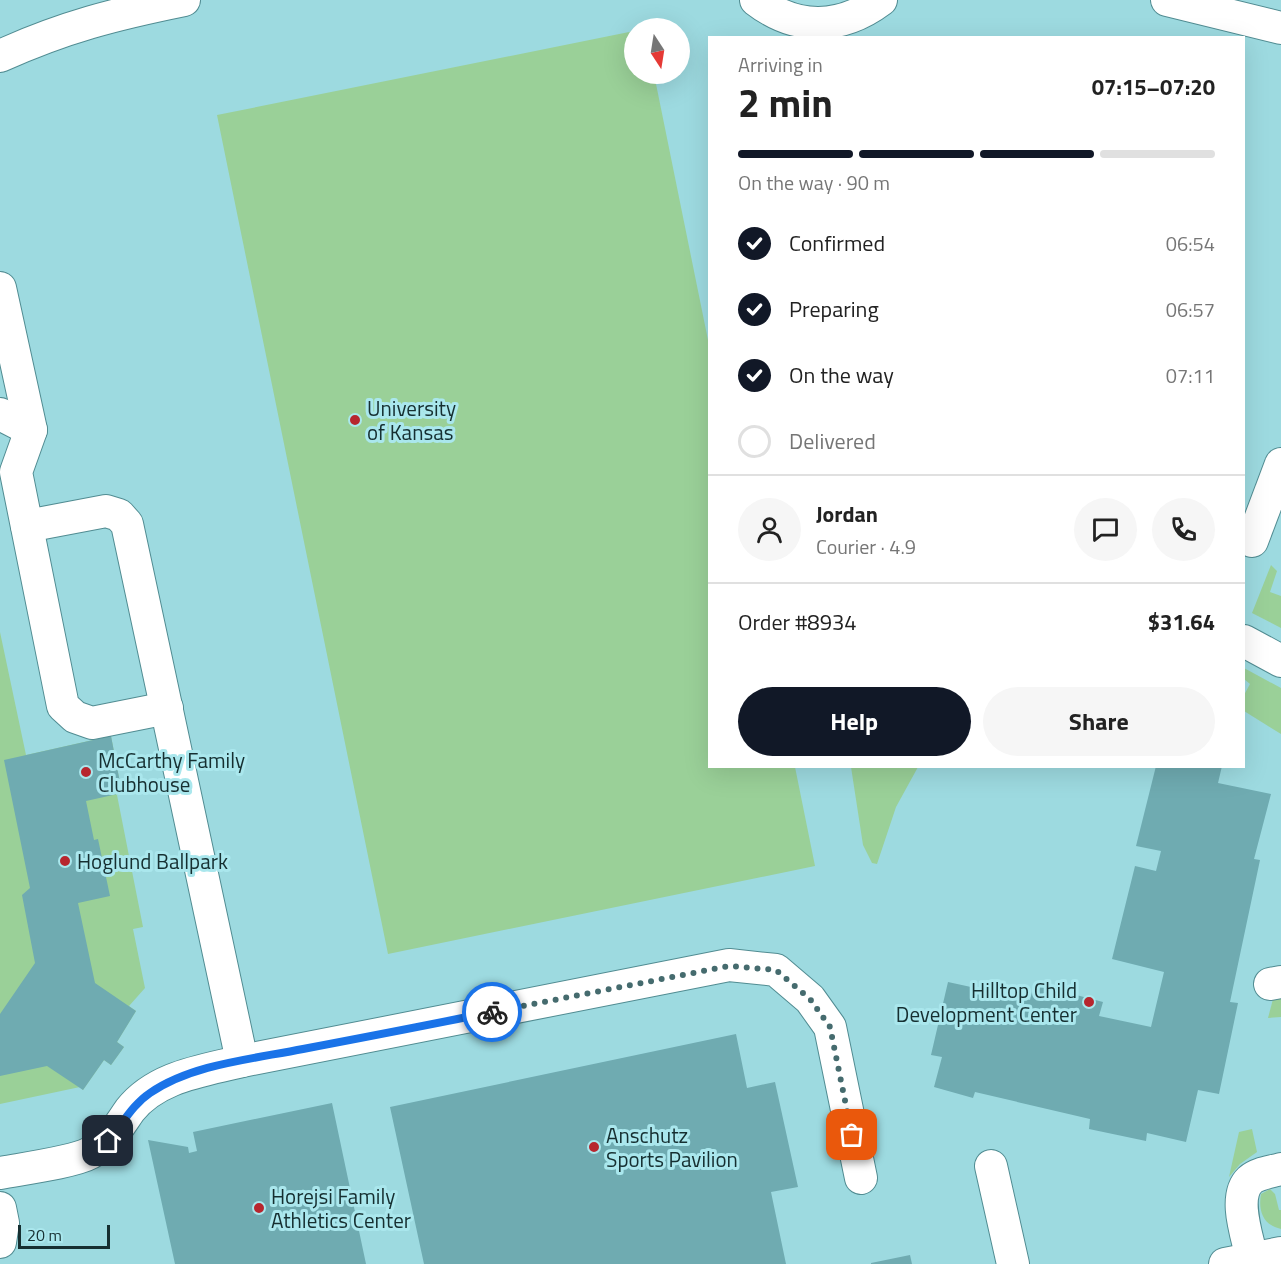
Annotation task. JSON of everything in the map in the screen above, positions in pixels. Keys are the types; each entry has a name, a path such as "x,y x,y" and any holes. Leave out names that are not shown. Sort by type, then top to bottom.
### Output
{"street":[{"path":"0,56 67,28 104,8 184,0"},
{"path":"756,0 784,18 802,23 844,27 881,0"},
{"path":"756,0 764,14 771,36"},
{"path":"1167,0 1281,28"},
{"path":"0,288 31,430 16,472 63,706 75,717 92,723 167,708"},
{"path":"0,414 31,430"},
{"path":"1252,542 1281,464"},
{"path":"27,525 106,511 119,515 127,524 242,1061"},
{"path":"1245,642 1281,661"},
{"path":"0,1173 88,1154 108,1141 121,1126 130,1110 148,1094 176,1077 242,1061 729,966 776,970 810,999 830,1027 861,1178"},
{"path":"991,1166 1012,1264"},
{"path":"1253,1258 1243,1210 1243,1192 1253,1178 1281,1169"},
{"path":"0,1208 3,1223 0,1242"}],"green space":[{"path":"624,33 624,84 656,84 708,340 708,768 795,768 815,866 388,954 217,115"},
{"path":"1271,565 1277,571 1270,592 1281,596 1281,628 1252,613"},
{"name":"Hoglund Ballpark","path":"0,632 26,755 111,736 122,793 117,795 143,927 133,929 145,988 129,1006 136,1011 117,1042 124,1047 111,1065 104,1060 83,1090 80,1087 0,1104"},
{"path":"1245,669 1281,688 1281,734 1245,712 1245,693 1250,684 1245,680"},
{"path":"851,768 917,768 896,807 877,864 872,863 863,845"},
{"path":"1281,998 1281,1017 1268,1018 1273,999"},
{"path":"1252,1129 1257,1152 1240,1164 1229,1177 1239,1132"},
{"path":"1270,1189 1275,1194 1279,1210 1281,1210 1281,1229 1266,1221 1261,1211 1261,1194"}],"building":[{"name":"Hoglund Ballpark","path":"111,736 122,793 86,801 94,840 98,839 110,896 78,903 95,983 136,1011 117,1042 124,1047 111,1065 104,1060 83,1090 47,1066 0,1076 0,1014 35,963 22,895 30,888 4,760"},
{"name":"Hilltop Child Development Center","path":"1156,768 1222,768 1218,783 1271,794 1254,859 1260,860 1230,1002 1238,1003 1219,1094 1198,1090 1186,1142 1147,1133 1146,1141 1089,1129 1090,1119 975,1092 973,1098 934,1087 942,1057 931,1055 948,982 1030,1000 1034,984 1103,1002 1099,1016 1151,1027 1164,972 1112,959 1135,866 1156,871 1161,851 1136,846"},
{"name":"Anschutz Sports Pavilion","path":"736,1034 747,1088 775,1082 798,1187 771,1192 786,1264 424,1264 390,1107"},
{"name":"Horejsi Family Athletics Center","path":"332,1103 366,1264 175,1264 148,1140 188,1147 189,1153 197,1151 193,1132"},
{"path":"910,1255 912,1264 871,1264 871,1263"}],"way so far":[{"path":"492,1012 729,966 776,970 810,999 830,1027 852,1135"}],"place":[{"name":"University of Kansas","path":"355,420"},
{"name":"McCarthy Family Clubhouse","path":"86,772"},
{"name":"Hoglund Ballpark","path":"65,861"},
{"name":"Hilltop Child Development Center","path":"1089,1002"},
{"name":"Anschutz Sports Pavilion","path":"594,1147"},
{"name":"Horejsi Family Athletics Center","path":"259,1208"}],"route":[{"path":"108,1141 121,1126 130,1110 148,1094 176,1077 242,1061 492,1012"}]}
